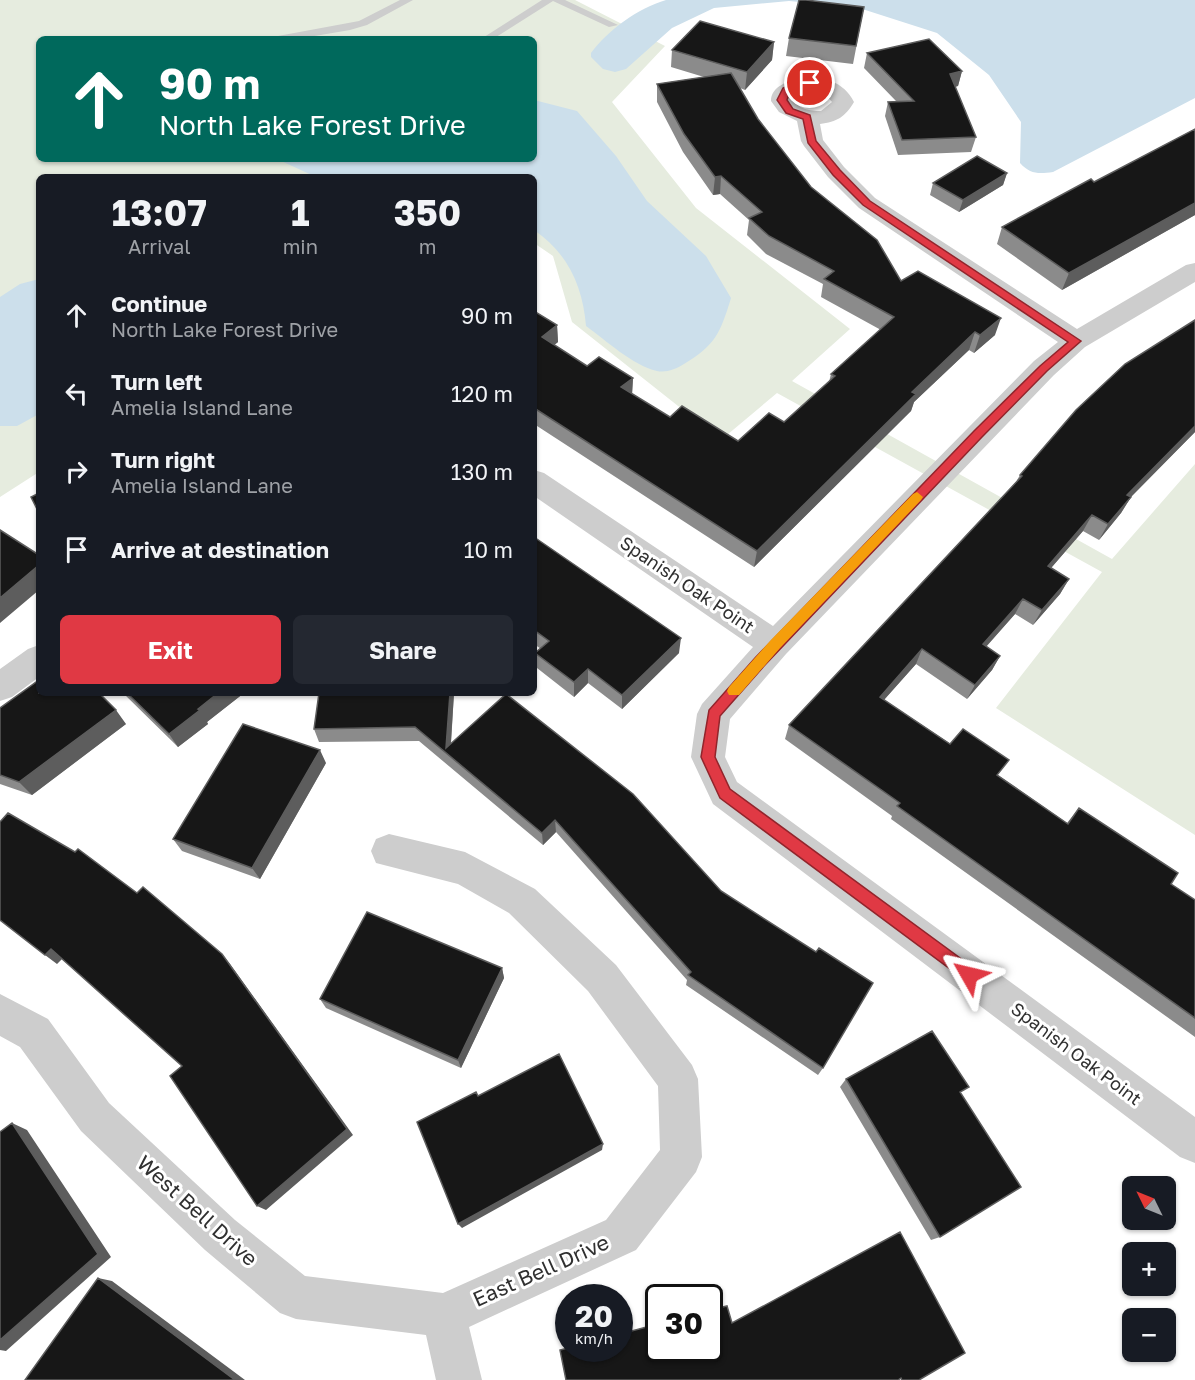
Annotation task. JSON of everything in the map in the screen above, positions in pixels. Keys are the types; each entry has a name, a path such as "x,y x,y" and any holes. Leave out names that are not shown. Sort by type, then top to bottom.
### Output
{"street":[{"path":"807,117 812,141 836,172 867,203 1076,341"},
{"path":"775,645 1044,368 1076,341 1195,271"},
{"name":"Spanish Oak Point","path":"537,483 775,645 714,714 708,757 725,793 1195,1142"},
{"path":"0,687 36,661"},
{"name":"East Bell Drive","path":"389,851 465,869 522,901 602,978 678,1079 681,1157 621,1235 444,1315"},
{"name":"West Bell Drive","path":"0,1014 34,1033 95,1117 220,1235 296,1297 444,1315"},
{"path":"444,1315 459,1380"}],"lane":[{"path":"297,36 363,23 408,0"},
{"path":"491,36 549,0"},
{"path":"557,0 613,25"}],"shaded area":[{"path":"0,0 575,0 665,46 612,102 696,208 850,329 792,381 1112,559 1195,464 1195,835 996,708 1102,572 777,393 721,440 572,322 553,256 537,245 537,174 36,174 36,474 0,497"}],"water":[{"path":"666,0 1195,0 1195,98 1053,172 1035,172 1020,163 1021,122 989,75 937,33 856,7 789,1 714,8 672,28 626,69 615,72 603,69 591,57 591,53 598,44 624,21 645,8"},
{"path":"537,101 577,111 616,156 647,201 706,256 731,298 719,330 703,351 681,366 671,370 657,371 638,364 586,326 581,298 572,272 556,249 537,232 537,174 310,174 284,162 537,162"},
{"path":"36,280 36,416 17,426 0,426 0,297 20,284"}],"building":[{"path":"799,0 864,7 856,46 789,38"},
{"path":"700,21 774,42 747,72 672,50"},
{"path":"929,39 962,71 950,74 976,137 902,140 888,102 914,101 867,53"},
{"path":"731,73 758,119 811,187 877,240 901,281 918,271 1001,318 980,335 975,332 912,392 916,394 757,551 537,410 537,313 557,325 542,337 587,366 599,357 633,378 621,387 670,417 682,406 738,441 769,413 784,422 835,376 831,374 894,317 824,279 834,271 769,236 749,218 762,212 721,176 715,177 684,134 657,84"},
{"path":"1195,129 1195,203 1069,273 1002,227 1091,179 1094,182"},
{"path":"977,156 1007,173 963,200 933,183"},
{"path":"1195,320 1195,426 1127,495 1131,497 1108,524 1092,515 1048,566 1069,579 1042,610 1023,599 983,644 1000,656 975,685 922,649 880,697 950,744 963,729 1009,760 997,775 1068,824 1079,808 1178,873 1171,884 1195,900 1195,1018 897,806 900,803 789,725 1022,476 1020,475 1076,410 1125,364"},
{"path":"36,494 36,507 31,497"},
{"path":"0,530 36,553 36,568 0,598"},
{"path":"537,539 681,638 622,695 588,669 574,682 537,654 537,651 549,641 537,632"},
{"path":"36,682 36,696 102,696 116,710 19,782 0,775 0,708"},
{"path":"130,696 214,696 198,709 200,710 169,734"},
{"path":"319,696 450,696 446,748 504,696 509,696 633,794 721,891 816,952 819,948 873,983 823,1068 688,975 691,972 555,820 542,833 415,727 314,729"},
{"path":"243,724 320,750 252,868 173,839"},
{"path":"8,813 75,852 78,849 137,893 143,887 222,954 347,1129 257,1206 170,1076 182,1066 51,949 45,955 0,920 0,822"},
{"path":"367,912 502,968 458,1060 320,999"},
{"path":"932,1031 969,1087 960,1092 1021,1187 940,1237 846,1079"},
{"path":"559,1054 603,1144 458,1224 417,1122 476,1092 478,1096"},
{"path":"12,1123 98,1254 0,1340 0,1132"},
{"path":"900,1232 965,1353 919,1380 902,1380 901,1378 898,1380 566,1380 562,1362 633,1362 633,1331 645,1327 645,1362 723,1362 723,1307 727,1306 732,1323"},
{"path":"98,1278 235,1380 25,1380"}],"slow traffic":[{"path":"734,691 917,497"}],"route":[{"path":"810,83 786,90 782,95 782,100 790,111 807,117 812,141 836,172 867,203 1076,341 1044,368 978,434 775,645 714,714 708,757 725,793 969,975"}]}
